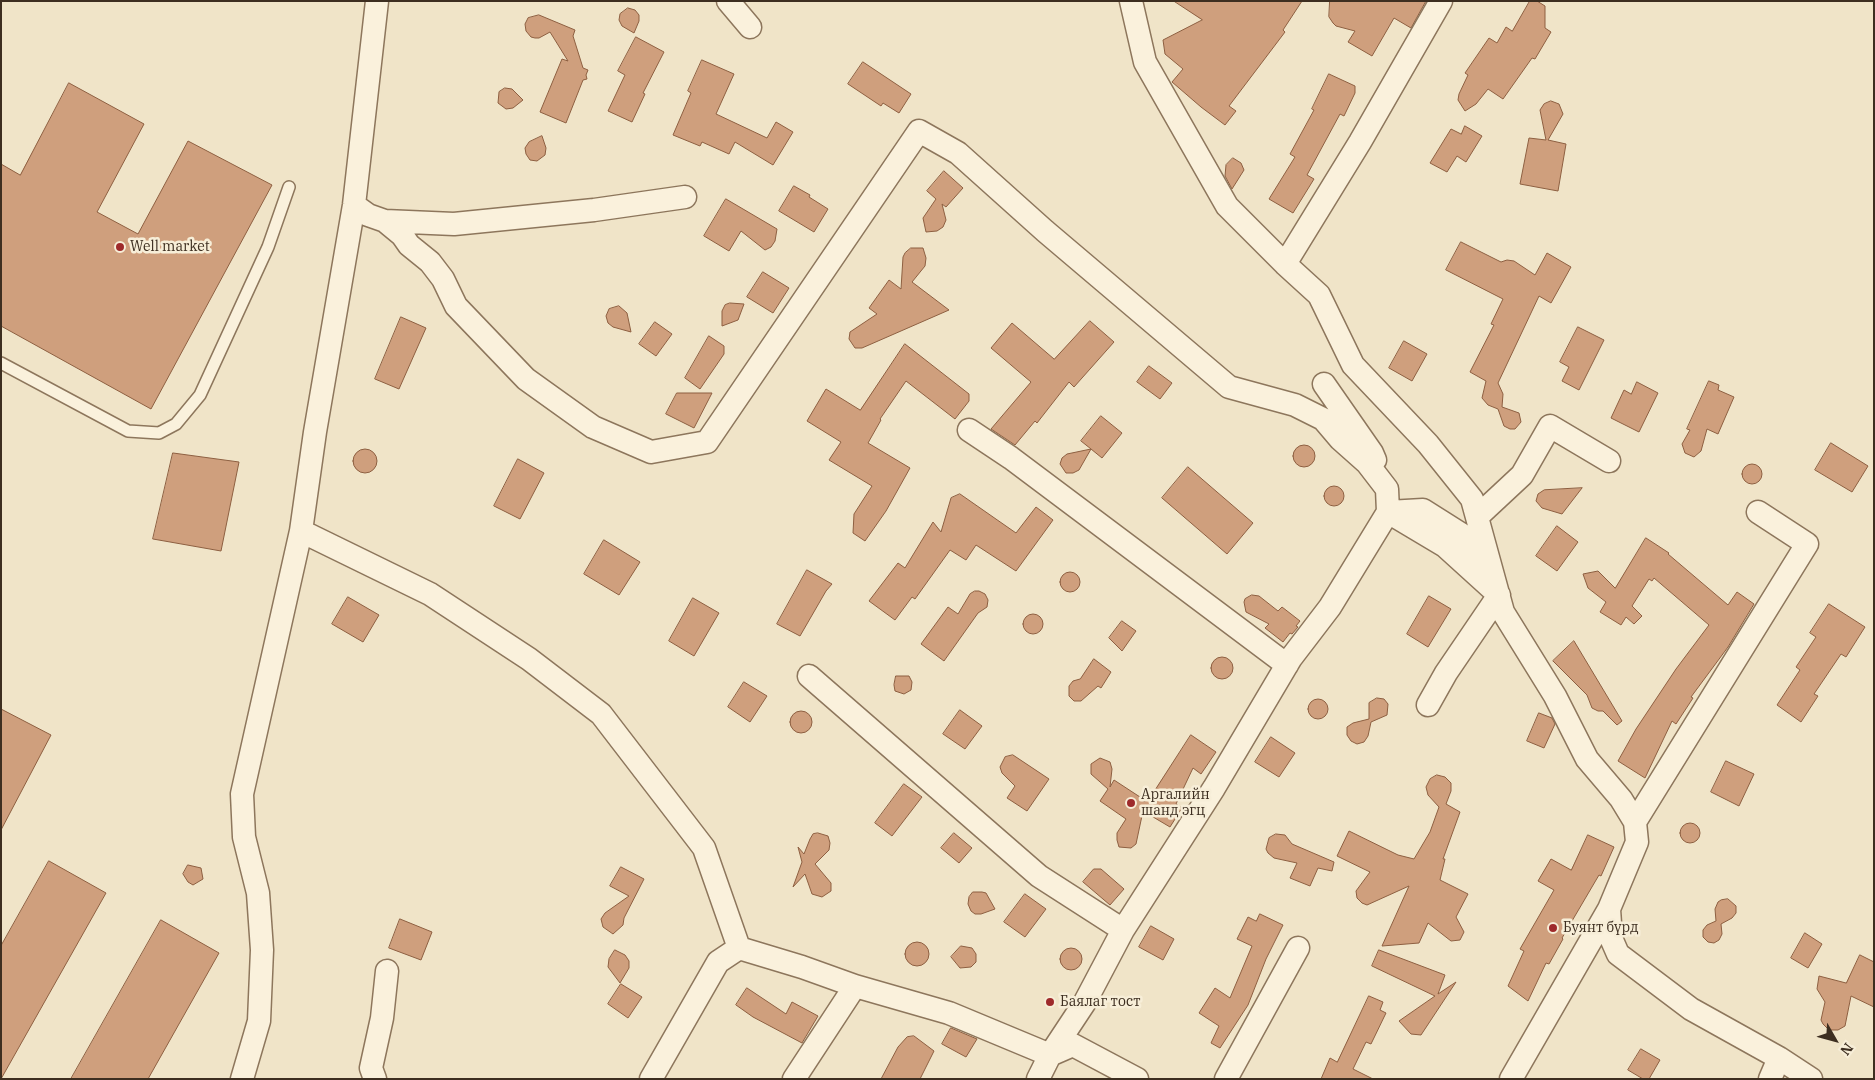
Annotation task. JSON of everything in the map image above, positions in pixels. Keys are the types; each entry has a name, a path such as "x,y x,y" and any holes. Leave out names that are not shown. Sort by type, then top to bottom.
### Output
{"street":[{"path":"242,1079 259,1021 262,950 258,893 244,836 242,794 300,531 354,205 377,1"},
{"path":"728,1 750,27"},
{"path":"1131,1 1145,62 1227,206 1319,295 1353,365 1428,444 1472,499 1503,612 1555,696 1587,759 1621,799 1635,822 1637,842 1609,909 1511,1079"},
{"path":"1285,264 1360,142 1442,1"},
{"path":"385,221 402,235 409,245 430,262 443,278 456,306 526,379 593,427 651,452 707,442 920,131 958,153 1229,387 1295,405 1322,419 1340,439 1367,463 1387,489"},
{"path":"354,205 368,215 385,221 454,224 594,210 685,197"},
{"path":"1038,1079 1050,1055 1085,1002 1123,930 1214,788 1287,665 1330,607 1388,512 1387,489 1372,453 1324,384"},
{"path":"1478,516 1522,475 1550,426 1610,461"},
{"path":"968,430 1011,458 1287,665"},
{"path":"1388,512 1423,510 1461,534 1499,595"},
{"path":"1635,822 1807,544 1758,512"},
{"path":"300,531 430,594 529,660 600,714 704,848 739,948"},
{"path":"1428,705 1446,673 1499,595"},
{"path":"809,676 1039,876 1123,930"},
{"path":"1609,909 1611,938 1618,954 1691,1009 1779,1058 1811,1079"},
{"path":"739,948 802,967 855,986 949,1013 1050,1055 1073,1045 1137,1079"},
{"path":"651,1079 718,962 739,948"},
{"path":"1226,1079 1298,948"},
{"path":"375,1079 371,1068 382,1018 387,971"},
{"path":"794,1079 855,986"},
{"path":"1770,1079 1779,1058"}],"lane":[{"path":"1,363 128,431 159,433 176,424 200,395 268,247 289,186"}],"building":[{"path":"1174,1 1302,1 1283,30 1285,32 1229,106 1236,111 1225,125 1172,82 1183,69 1165,54 1163,40 1202,20"},
{"path":"1330,1 1426,1 1411,28 1394,18 1372,56 1348,42 1355,31 1336,26 1333,23 1329,17"},
{"path":"1530,1 1537,1 1545,6 1545,28 1551,32 1535,59 1532,58 1503,99 1488,89 1476,104 1465,111 1458,100 1468,75 1465,73 1489,38 1497,43 1506,27 1512,31"},
{"path":"628,8 635,10 639,15 639,21 634,33 622,26 619,20 620,14"},
{"path":"539,15 575,30 573,36 583,68 588,70 587,79 583,80 566,123 540,112 562,59 568,61 550,32 535,38 531,37 526,31 525,24 528,18"},
{"path":"636,37 664,52 643,93 645,94 632,122 608,111 625,75 618,71"},
{"path":"702,60 734,74 716,114 767,138 776,122 793,132 773,165 735,142 729,154 702,142 700,146 673,135 691,93 688,91"},
{"path":"863,62 911,94 899,113 883,103 881,106 848,84"},
{"path":"1329,74 1355,86 1355,93 1344,116 1340,114 1307,175 1314,179 1293,213 1269,199 1295,157 1290,154 1314,110 1312,109"},
{"name":"Well market","path":"69,83 144,124 97,212 138,234 188,141 272,185 151,409 1,326 1,164 20,175"},
{"path":"505,88 512,89 523,100 513,108 506,109 498,103 499,92"},
{"path":"1551,101 1559,104 1563,114 1548,140 1566,144 1558,191 1520,184 1529,138 1546,140 1540,110 1544,104"},
{"path":"1465,126 1482,136 1466,162 1457,156 1447,172 1430,163 1451,129 1461,134"},
{"path":"542,136 546,148 545,155 537,161 530,160 525,148 529,142"},
{"path":"1233,158 1241,163 1244,170 1232,189 1225,176 1226,165"},
{"path":"944,171 963,188 946,207 942,204 946,220 943,227 937,231 926,232 923,218 936,199 927,191"},
{"path":"794,186 810,195 809,197 828,209 814,232 779,211"},
{"path":"726,199 777,229 775,241 771,247 765,250 741,231 729,251 704,236"},
{"path":"1461,242 1501,262 1507,260 1514,261 1535,275 1547,253 1571,267 1551,303 1539,296 1498,383 1503,394 1502,407 1519,413 1521,422 1515,429 1504,426 1498,409 1488,405 1482,398 1486,381 1470,372 1494,325 1491,324 1503,299 1446,270"},
{"path":"911,248 923,248 926,258 925,266 912,282 949,310 862,348 855,348 849,339 850,332 877,314 869,308 889,280 901,289 903,257"},
{"path":"763,272 789,288 773,313 747,297"},
{"path":"730,303 744,304 738,320 722,326 722,311 725,305"},
{"path":"619,306 627,313 631,332 613,327 608,323 606,316 609,309"},
{"path":"401,317 426,328 399,389 375,379"},
{"path":"1090,321 1114,342 1074,387 1069,382 1037,423 1035,421 1015,445 991,429 1031,382 991,348 1012,323 1054,359"},
{"path":"655,322 672,334 656,356 639,344"},
{"path":"1578,327 1604,340 1579,390 1562,381 1569,367 1560,362"},
{"path":"709,336 724,346 724,354 700,389 685,378"},
{"path":"1404,341 1427,354 1412,381 1389,368"},
{"path":"905,344 969,394 969,401 955,419 906,381 880,419 868,443 910,468 886,511 865,541 853,533 854,514 872,486 829,460 841,442 807,421 826,389 860,410"},
{"path":"1149,366 1172,383 1160,399 1137,382"},
{"path":"1709,381 1719,385 1718,390 1734,397 1718,434 1707,429 1701,451 1694,457 1685,453 1682,444 1690,430 1687,429"},
{"path":"1637,382 1658,393 1639,432 1611,418 1624,390 1631,394"},
{"path":"677,393 712,393 694,428 666,414"},
{"path":"1101,416 1122,433 1102,458 1081,441"},
{"path":"1831,443 1868,466 1852,492 1815,470"},
{"path":"1304,445 1312,448 1315,456 1312,464 1304,467 1296,464 1293,456 1296,448"},
{"path":"365,449 370,450 376,456 376,466 370,472 365,473 360,472 354,466 353,461 354,456 360,450"},
{"path":"1091,449 1079,470 1073,473 1066,473 1060,464 1062,458 1067,454"},
{"path":"173,453 239,462 221,551 153,539"},
{"path":"518,459 544,473 520,519 494,506"},
{"path":"1752,464 1759,467 1762,474 1759,481 1752,484 1745,481 1742,474 1745,467"},
{"path":"1188,467 1253,523 1227,554 1162,498"},
{"path":"1330,486 1338,486 1344,492 1344,500 1338,506 1330,506 1324,500 1324,492"},
{"path":"1582,488 1562,514 1542,508 1536,501 1538,494 1544,490"},
{"path":"960,494 1016,533 1036,507 1053,520 1016,571 976,545 966,560 950,550 915,599 912,597 895,620 869,601 898,563 905,568 933,522 941,532 951,498"},
{"path":"1557,526 1578,542 1557,571 1536,556"},
{"path":"1646,538 1669,553 1728,605 1737,592 1754,604 1728,647 1691,697 1693,698 1676,724 1672,721 1645,778 1618,761 1636,729 1676,669 1709,625 1654,578 1652,581 1649,579 1632,606 1642,616 1634,624 1626,617 1621,625 1600,612 1606,602 1588,588 1583,574 1598,571 1615,588"},
{"path":"604,540 640,562 619,595 584,574"},
{"path":"807,570 832,584 800,636 777,624"},
{"path":"1066,572 1074,572 1080,578 1080,586 1074,592 1066,592 1060,586 1060,578"},
{"path":"975,591 985,594 988,600 987,607 978,613 944,661 921,644 948,607 958,614 970,594"},
{"path":"1252,595 1259,596 1278,611 1282,607 1300,621 1296,626 1298,627 1283,642 1265,628 1269,624 1246,612 1245,599"},
{"path":"1429,596 1451,609 1428,647 1407,634"},
{"path":"348,597 379,615 363,642 332,624"},
{"path":"693,598 719,613 694,656 669,641"},
{"path":"1829,604 1865,627 1846,657 1841,654 1814,694 1818,696 1801,722 1777,705 1800,670 1796,667 1816,637 1810,633"},
{"path":"1029,614 1037,614 1043,620 1043,628 1037,634 1029,634 1023,628 1023,620"},
{"path":"1122,621 1136,631 1122,651 1109,638"},
{"path":"1574,641 1622,721 1617,725 1603,711 1592,708 1587,695 1553,661"},
{"path":"1222,657 1230,660 1233,668 1230,676 1222,679 1214,676 1211,668 1214,660"},
{"path":"1094,659 1111,672 1101,688 1098,686 1081,701 1074,701 1069,696 1069,686 1073,681 1080,679"},
{"path":"896,676 909,676 912,682 911,690 904,694 895,691"},
{"path":"744,682 767,696 750,722 728,707"},
{"path":"1377,698 1384,699 1388,704 1387,715 1371,722 1368,736 1364,742 1357,744 1351,741 1347,735 1347,727 1353,723 1369,719 1369,703"},
{"path":"1314,699 1322,699 1328,705 1328,713 1322,719 1314,719 1308,713 1308,705"},
{"path":"1,709 51,735 1,830"},
{"path":"960,710 982,726 965,749 943,734"},
{"path":"801,711 809,714 812,722 809,730 801,733 793,730 790,722 793,714"},
{"path":"1539,713 1552,718 1555,724 1544,748 1527,741"},
{"path":"1191,735 1216,752 1201,774 1193,768 1176,804 1182,808 1170,827 1143,811 1136,844 1131,848 1119,847 1117,833 1126,819 1100,801 1108,789 1091,774 1091,764 1100,758 1110,762 1112,769 1110,787 1114,780 1140,797 1147,787 1144,802 1152,790 1154,791"},
{"path":"1271,737 1295,753 1279,777 1255,762"},
{"path":"1013,755 1049,779 1027,811 1007,798 1015,786 1002,773 1000,767 1005,757"},
{"path":"1726,761 1754,774 1739,806 1711,792"},
{"path":"1437,775 1445,777 1451,783 1451,791 1446,804 1460,812 1443,859 1445,859 1440,880 1468,894 1456,917 1464,932 1460,940 1451,941 1428,923 1419,943 1382,946 1409,886 1367,905 1362,903 1357,898 1356,891 1370,872 1337,856 1349,831 1398,855 1414,859 1430,832 1439,807 1428,795 1426,787 1430,779"},
{"path":"904,784 922,797 892,836 875,823"},
{"path":"1690,823 1697,826 1700,833 1697,840 1690,843 1683,840 1680,833 1683,826"},
{"path":"818,833 828,836 830,843 829,850 815,864 831,883 831,891 822,897 812,894 805,874 793,887 802,862 798,847 804,854 813,834"},
{"path":"954,833 972,848 959,863 941,848"},
{"path":"1276,834 1285,835 1292,844 1334,862 1332,871 1318,868 1310,886 1290,878 1297,863 1274,858 1266,849 1269,838"},
{"path":"1588,835 1614,847 1601,876 1599,875 1549,964 1546,963 1528,1001 1508,986 1524,951 1520,949 1554,890 1538,881 1551,859 1571,870"},
{"path":"49,861 106,893 1,1079 1,946"},
{"path":"188,865 201,868 203,879 193,885 188,882 183,874"},
{"path":"621,867 644,879 624,918 623,925 613,934 603,927 601,919 605,913 629,896 610,886"},
{"path":"1094,869 1101,869 1124,889 1110,905 1083,882"},
{"path":"973,892 986,893 995,909 981,914 975,914 971,911 968,904 969,897"},
{"path":"1025,894 1046,909 1025,937 1004,922"},
{"path":"1728,899 1736,906 1736,913 1732,918 1721,924 1722,934 1719,940 1714,943 1708,942 1703,937 1703,930 1707,925 1716,921 1715,909 1718,902"},
{"path":"1260,914 1283,925 1266,959 1248,1005 1220,1048 1211,1043 1219,1026 1199,1013 1215,988 1230,998 1252,946 1237,939 1248,917 1256,921"},
{"path":"400,919 432,932 421,960 389,948"},
{"path":"161,920 219,953 148,1079 71,1079"},
{"path":"1151,926 1174,939 1163,960 1139,947"},
{"path":"1805,933 1822,944 1808,968 1791,958"},
{"path":"917,942 925,946 929,954 925,962 917,966 909,962 905,954 909,946"},
{"path":"961,946 972,948 976,954 976,962 971,967 960,968 951,957"},
{"path":"1067,948 1075,948 1082,955 1082,963 1075,970 1067,970 1060,963 1060,955"},
{"path":"615,950 625,955 629,961 629,968 620,983 608,967 609,959"},
{"path":"1379,950 1445,975 1438,994 1456,982 1421,1035 1411,1034 1399,1021 1435,996 1372,966"},
{"path":"1860,955 1874,962 1874,1007 1851,996 1845,1026 1838,1030 1829,1030 1821,1020 1825,1002 1817,989 1819,976 1846,983"},
{"path":"621,984 642,997 628,1018 608,1004"},
{"path":"747,988 786,1014 792,1002 818,1016 802,1043 753,1017 736,1005"},
{"path":"1369,996 1383,1002 1380,1010 1386,1013 1371,1044 1366,1042 1353,1069 1373,1079 1321,1079 1330,1058 1337,1062"},
{"path":"951,1028 977,1039 966,1057 942,1044"},
{"path":"914,1036 934,1051 920,1079 881,1079 898,1047 907,1037"},
{"path":"1641,1049 1660,1060 1649,1079 1643,1079 1628,1070"}],"place":[{"name":"Well market","path":"120,247"},
{"name":"Аргалийн шанд эгц","path":"1131,803"},
{"name":"Буянт бүрд","path":"1553,928"},
{"name":"Баялаг тост","path":"1050,1002"}]}
